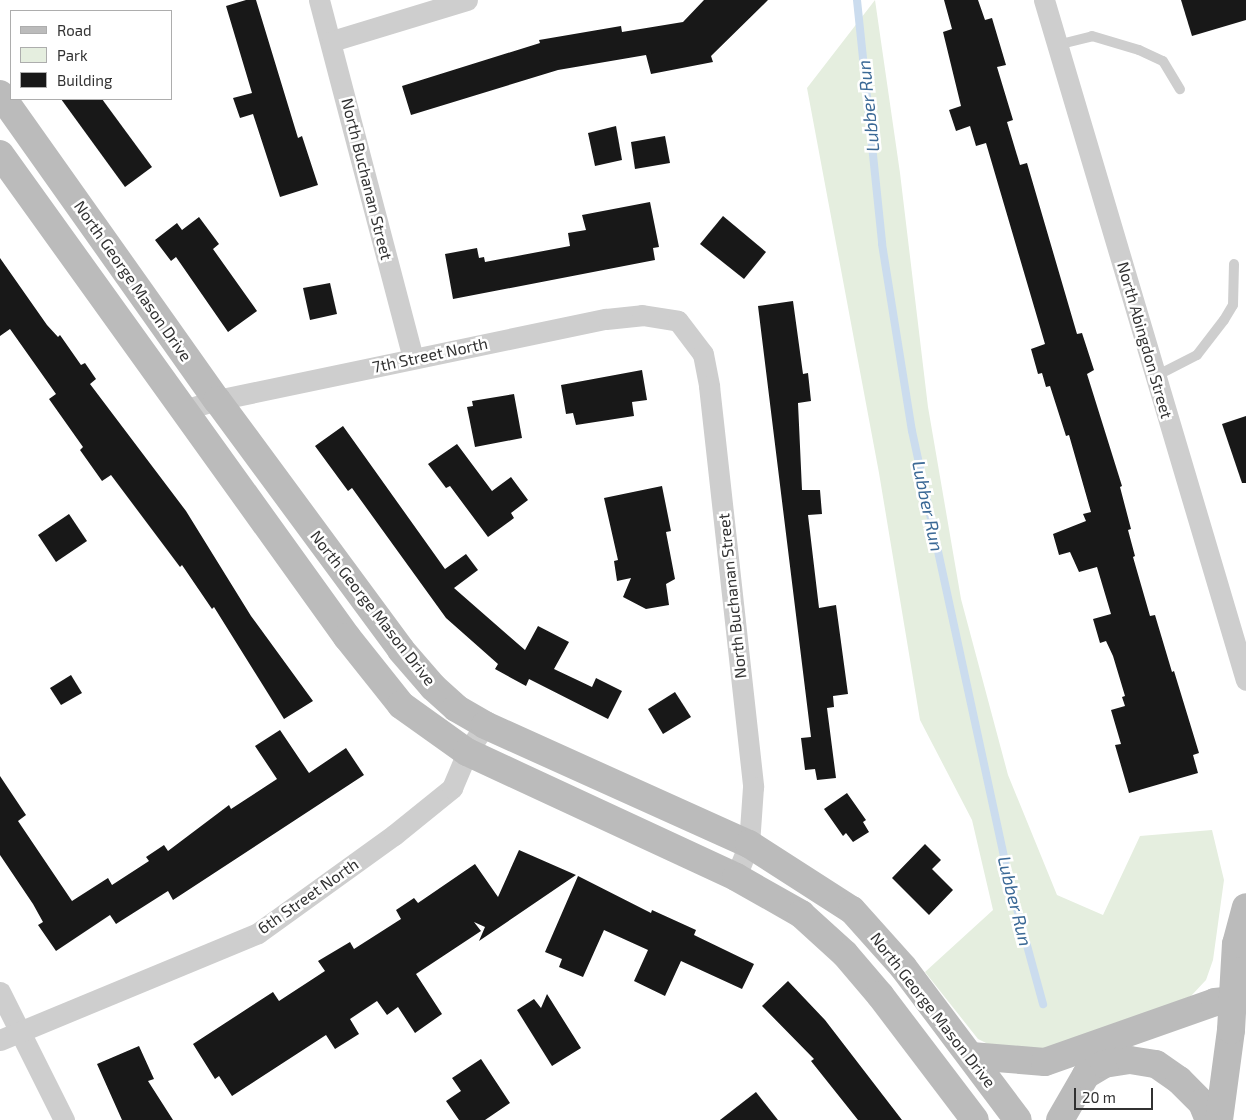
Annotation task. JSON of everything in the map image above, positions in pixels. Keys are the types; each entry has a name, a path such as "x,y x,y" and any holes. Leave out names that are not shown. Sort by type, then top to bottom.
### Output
{"main road":[{"name":"North George Mason Drive","path":"0,94 217,400 401,650 444,697 485,725 749,844 852,910 904,967 1018,1120"},
{"name":"North George Mason Drive","path":"0,154 347,637 401,704 467,752 736,877 801,914 845,954 975,1120"},
{"path":"1219,1120 1240,999 1236,944 1246,907"},
{"path":"971,1056 1045,1062 1207,1005 1240,999"},
{"path":"1060,1120 1086,1075 1104,1064 1130,1060 1156,1064 1179,1080 1202,1104 1209,1120"}],"street":[{"name":"North Buchanan Street","path":"319,0 332,41 413,358"},
{"path":"332,41 467,0"},
{"name":"North Abingdon Street","path":"1044,0 1154,377 1246,680"},
{"name":"7th Street North","path":"184,410 217,400 606,319 642,315 678,321"},
{"name":"North Buchanan Street","path":"678,321 703,354 709,386 752,787 749,844 736,877"},
{"name":"6th Street North","path":"9,1036 258,933 394,835 452,788 467,752 485,725"},
{"path":"0,992 9,1036 64,1120"}],"lane":[{"path":"1057,45 1092,36 1139,50 1163,61 1180,89"},
{"path":"1154,377 1197,355 1224,320 1233,305 1234,264"}],"green space":[{"path":"875,0 900,173 928,407 961,599 1008,775 1057,895 1103,915 1140,836 1212,830 1224,880 1213,960 1206,980 1191,996 1045,1055 994,1047 978,1039 925,972 993,910 972,820 920,720 879,473 807,88"}],"building":[{"path":"246,0 256,0 298,138 302,136 318,185 280,197 253,114 240,118 233,98 252,93 226,6"},
{"path":"704,0 768,0 711,56 713,62 651,74 646,55 558,70 411,115 402,86 540,43 539,40 621,26 622,32 683,22"},
{"path":"944,0 978,0 985,20 992,18 1006,65 997,67 1013,120 1007,122 1020,165 1027,163 1077,334 1082,333 1094,370 1087,374 1122,486 1120,487 1131,529 1128,530 1135,556 1133,557 1150,616 1155,615 1199,753 1193,755 1198,773 1129,793 1115,745 1121,744 1111,710 1125,706 1122,697 1125,696 1113,656 1106,641 1100,643 1093,619 1111,614 1097,567 1079,572 1070,552 1059,555 1053,534 1086,521 1083,514 1091,512 1069,435 1066,436 1050,386 1046,387 1042,373 1038,374 1031,349 1045,344 986,143 976,146 970,126 956,131 949,110 961,106 943,32 952,29"},
{"path":"1181,0 1246,0 1246,20 1192,36"},
{"path":"62,100 103,100 152,167 125,187"},
{"path":"616,126 622,160 595,166 588,133"},
{"path":"665,136 670,163 635,169 631,142"},
{"path":"650,202 659,247 653,248 655,260 453,299 445,254 477,248 479,258 484,257 485,262 570,246 568,233 586,230 582,215"},
{"path":"723,216 766,252 744,279 700,244"},
{"path":"199,217 219,244 213,249 257,311 228,332 176,257 171,261 155,240 177,223 182,230"},
{"path":"0,258 47,325 58,337 60,335 81,365 85,363 96,379 90,384 186,511 251,616 313,701 284,719 214,607 212,609 182,565 180,567 111,475 102,481 80,450 83,447 49,399 56,394 10,329 0,336"},
{"path":"330,283 337,314 310,320 303,288"},
{"path":"793,301 803,374 808,373 811,401 798,403 802,490 820,490 822,514 808,515 819,608 836,605 848,694 833,696 834,707 827,708 836,778 817,780 815,769 805,770 801,738 811,737 758,306"},
{"path":"642,370 647,400 632,402 634,416 576,425 573,413 566,414 561,385"},
{"path":"514,394 522,438 475,447 467,407 473,406 472,401"},
{"path":"1246,416 1246,483 1242,483 1222,424"},
{"path":"343,426 445,569 466,554 478,570 454,588 525,650 538,626 569,642 554,669 592,687 596,678 622,691 608,719 529,679 526,686 495,669 498,664 446,618 352,488 348,491 315,446"},
{"path":"457,444 492,491 511,477 528,500 511,513 514,518 488,537 450,486 446,488 428,464"},
{"path":"662,486 671,531 666,532 675,579 666,584 669,605 646,609 623,597 631,578 617,581 614,561 618,560 604,498"},
{"path":"69,514 87,541 56,562 38,535"},
{"path":"71,675 82,693 61,705 50,688"},
{"path":"675,692 691,717 663,734 648,709"},
{"path":"280,730 309,773 346,748 364,775 173,900 168,891 116,924 110,915 56,951 38,925 43,922 33,904 0,855 0,776 26,815 18,821 72,901 108,878 112,885 149,861 146,857 164,845 168,851 229,805 231,809 277,779 255,746"},
{"path":"847,793 866,820 863,822 869,832 853,842 846,833 843,836 824,809"},
{"path":"925,844 941,860 932,869 953,890 929,915 892,878"},
{"path":"519,850 576,875 479,941 485,927 474,922 481,931 416,974 442,1014 415,1033 398,1007 387,1015 377,1001 350,1019 359,1034 335,1049 326,1035 232,1096 219,1076 215,1079 193,1044 273,992 279,1001 325,971 318,961 350,942 354,949 401,919 396,910 414,898 418,903 475,864 498,897"},
{"path":"578,876 651,913 652,910 696,930 694,935 754,964 742,989 681,961 665,996 634,981 648,950 604,930 583,977 559,967 562,959 545,952"},
{"path":"788,981 825,1020 902,1120 858,1120 811,1061 814,1059 762,1006"},
{"path":"547,994 581,1048 552,1066 517,1010 534,999 541,1008"},
{"path":"139,1046 154,1079 148,1081 173,1120 122,1120 97,1064"},
{"path":"481,1059 510,1103 485,1120 459,1120 446,1101 461,1091 452,1078"},
{"path":"756,1092 778,1120 720,1120"}],"waterway":[{"name":"Lubber Run","path":"857,0 882,244 912,431 1008,876 1043,1004"}]}
